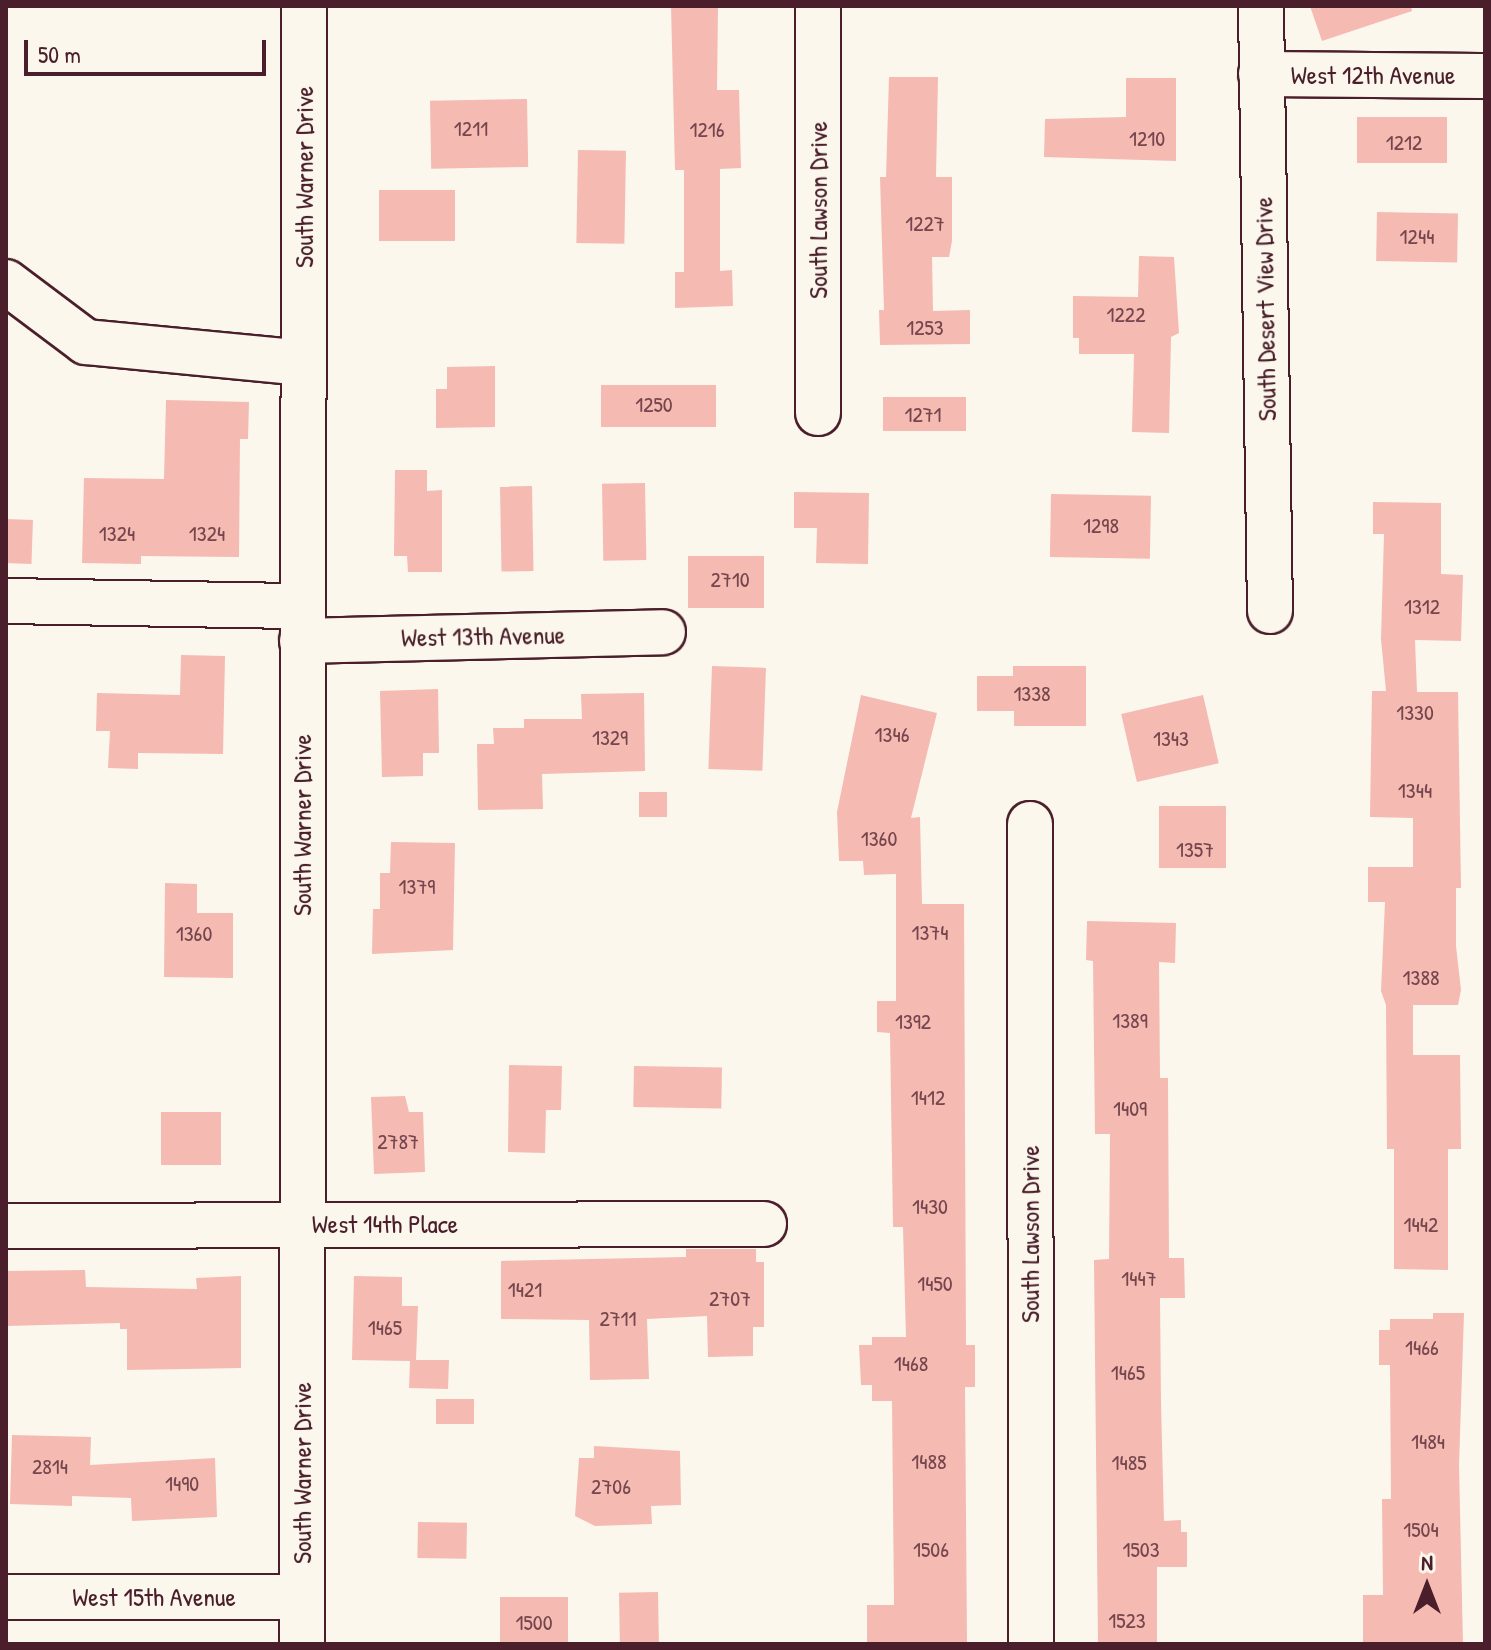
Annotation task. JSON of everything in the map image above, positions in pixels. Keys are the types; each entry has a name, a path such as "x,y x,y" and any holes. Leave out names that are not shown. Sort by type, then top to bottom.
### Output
{"street":[{"name":"South Warner Drive","path":"302,1644 304,6"},
{"name":"South Lawson Drive","path":"818,6 818,413"},
{"name":"South Desert View Drive","path":"1261,6 1270,611"},
{"name":"West 12th Avenue","path":"1261,74 1485,76"},
{"path":"6,282 86,342 303,363"},
{"name":"West 13th Avenue","path":"6,601 302,623 663,632"},
{"name":"South Lawson Drive","path":"1030,824 1031,1644"},
{"name":"West 14th Place","path":"6,1226 764,1224"},
{"name":"West 15th Avenue","path":"6,1597 302,1597"}],"building":[{"path":"671,6 718,6 717,90 739,90 741,168 720,169 720,271 732,270 733,306 675,308 675,272 684,272 684,170 675,170"},
{"path":"1310,6 1411,6 1412,11 1322,41"},
{"path":"889,77 938,77 936,177 952,177 952,241 949,257 932,257 933,311 970,310 970,344 880,345 879,310 884,310 880,177 886,177"},
{"path":"1126,78 1176,78 1176,161 1044,157 1045,119 1126,117"},
{"path":"527,99 528,167 431,169 430,101"},
{"path":"1357,117 1447,117 1447,163 1357,163"},
{"path":"578,150 626,151 624,244 576,243"},
{"path":"379,190 455,190 455,241 379,241"},
{"path":"1377,212 1458,213 1457,262 1376,261"},
{"path":"1139,256 1174,257 1179,333 1171,337 1169,433 1132,432 1134,354 1079,354 1079,338 1073,338 1073,296 1138,297"},
{"path":"495,366 495,427 436,428 436,389 447,389 447,367"},
{"path":"601,385 716,385 716,427 601,427"},
{"path":"883,397 966,397 966,431 883,431"},
{"path":"166,400 249,402 248,439 240,439 239,557 141,556 141,564 82,563 84,478 164,479"},
{"path":"395,470 427,470 427,491 442,490 442,572 408,572 407,556 394,556"},
{"path":"645,483 646,560 603,561 602,484"},
{"path":"532,486 533,571 501,572 500,487"},
{"path":"794,492 869,493 868,564 816,563 817,528 794,528"},
{"path":"1051,494 1151,496 1150,559 1050,557"},
{"path":"1373,502 1441,503 1441,574 1463,575 1461,641 1415,640 1417,692 1458,692 1461,888 1456,888 1456,946 1461,990 1458,1005 1413,1005 1413,1055 1460,1055 1461,1149 1448,1149 1448,1270 1394,1269 1394,1149 1387,1149 1386,1005 1381,991 1385,902 1368,902 1368,867 1413,867 1413,818 1370,817 1372,691 1386,691 1381,639 1384,534 1373,534"},
{"path":"6,519 33,520 31,564 6,563"},
{"path":"688,556 764,556 764,608 688,608"},
{"path":"181,655 225,656 223,754 138,753 138,769 108,768 110,731 96,731 97,693 180,695"},
{"path":"712,666 766,668 762,771 708,769"},
{"path":"1013,666 1086,666 1086,726 1014,726 1014,711 977,711 977,676 1013,676"},
{"path":"438,689 439,753 423,753 423,776 382,777 380,691"},
{"path":"644,693 645,771 542,774 543,809 478,810 477,744 494,744 493,728 524,728 524,719 582,719 581,694"},
{"path":"861,695 937,713 911,818 920,817 922,904 964,904 966,1345 975,1345 975,1387 965,1387 967,1644 867,1644 867,1605 894,1605 892,1401 872,1401 872,1385 861,1385 859,1345 872,1345 872,1337 906,1337 903,1227 893,1227 890,1033 877,1032 877,1001 896,1001 896,874 864,875 863,861 839,861 837,812"},
{"path":"1203,695 1219,763 1137,782 1121,714"},
{"path":"639,792 667,792 667,817 639,817"},
{"path":"1159,806 1226,806 1226,868 1159,868"},
{"path":"391,842 455,843 453,950 372,954 373,909 380,909 380,873 390,873"},
{"path":"165,883 197,884 197,913 233,913 233,978 164,977"},
{"path":"1087,921 1176,923 1175,963 1159,962 1160,1078 1168,1078 1169,1258 1184,1258 1185,1298 1160,1298 1161,1403 1164,1521 1181,1520 1181,1532 1187,1532 1187,1567 1157,1567 1157,1644 1098,1644 1094,1260 1109,1259 1110,1134 1095,1134 1093,961 1086,960"},
{"path":"509,1065 562,1066 561,1110 546,1110 545,1153 508,1152"},
{"path":"634,1066 722,1068 721,1109 633,1107"},
{"path":"405,1096 409,1112 423,1112 425,1172 374,1174 371,1097"},
{"path":"161,1112 221,1112 221,1165 161,1165"},
{"path":"686,1249 756,1249 756,1262 764,1262 764,1327 753,1327 753,1356 708,1357 707,1316 647,1319 649,1379 590,1380 589,1320 501,1319 501,1261 686,1257"},
{"path":"85,1270 86,1287 197,1289 196,1278 241,1276 241,1368 127,1370 127,1329 120,1329 120,1323 6,1326 6,1271"},
{"path":"354,1276 402,1277 402,1306 418,1306 416,1360 449,1360 448,1389 409,1388 410,1361 352,1360"},
{"path":"1433,1313 1464,1313 1459,1465 1463,1644 1363,1644 1363,1595 1383,1595 1382,1499 1391,1499 1390,1365 1379,1365 1379,1330 1390,1330 1390,1319 1433,1319"},
{"path":"436,1399 474,1399 474,1424 436,1424"},
{"path":"12,1435 91,1437 90,1465 215,1458 217,1517 132,1521 131,1498 72,1496 72,1506 10,1504"},
{"path":"594,1446 680,1451 681,1505 651,1506 652,1524 595,1526 575,1516 579,1458 594,1458"},
{"path":"418,1522 467,1523 466,1559 417,1558"},
{"path":"658,1592 659,1644 620,1644 619,1593"},
{"path":"500,1597 568,1597 568,1644 500,1644"}]}
